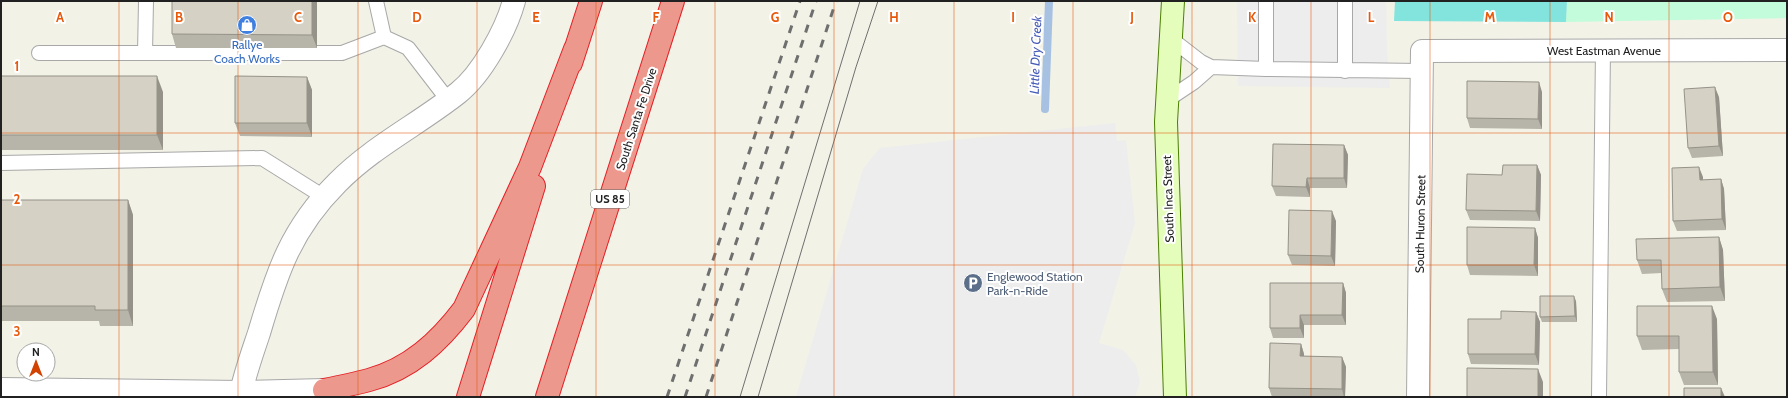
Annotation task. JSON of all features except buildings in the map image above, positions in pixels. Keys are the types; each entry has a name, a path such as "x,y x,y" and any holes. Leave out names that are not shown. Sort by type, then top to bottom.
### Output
{"highway":[{"path":"468,397 511,264 575,49 591,1"},
{"name":"South Santa Fe Drive","path":"547,397 673,1"},
{"path":"324,390 370,380 395,370 415,359 433,345 450,328 464,309 530,167 575,49"},
{"path":"324,390 361,397"}],"street":[{"path":"240,394 281,264 297,233 338,181 374,151 459,92 484,64 500,37 514,1"},
{"name":"South Inca Street","path":"1173,1 1167,100 1166,175 1175,397"},
{"name":"West Eastman Avenue","path":"1421,61 1603,49 1787,50"},
{"name":"South Huron Street","path":"1418,397 1421,61"},
{"path":"1,389 240,394 324,390"}],"lane":[{"path":"144,53 146,1"},
{"path":"376,1 384,37"},
{"path":"1266,1 1266,68"},
{"path":"1345,1 1345,71"},
{"path":"38,53 342,53 384,37 408,48 448,100"},
{"path":"1170,38 1201,62 1211,67 1345,71 1421,61"},
{"path":"1599,397 1603,49"},
{"path":"1167,100 1194,82 1211,67"},
{"path":"1,164 262,158 324,197"}],"green space":[{"path":"1567,1 1787,1 1787,18 1566,22"}],"shaded area":[{"path":"1237,1 1386,1 1387,51 1390,88 1238,86"},
{"path":"1395,1 1567,1 1566,22 1394,21"},
{"name":"Englewood Station Park-n-Ride","path":"1115,123 1117,141 1126,140 1135,223 1099,343 1123,350 1136,365 1140,382 1135,397 796,397 863,169 880,148"}],"waterway":[{"name":"Little Dry Creek","path":"1045,109 1049,1"}],"tram line":[{"path":"740,397 860,1"},
{"path":"758,397 856,67 878,1"}],"railway":[{"path":"667,397 800,1"},
{"path":"685,397 816,1"},
{"path":"706,397 836,1"}],"place":[{"name":"Rallye Coach Works","path":"247,25"},
{"name":"Englewood Station Park-n-Ride","path":"973,283"}]}
